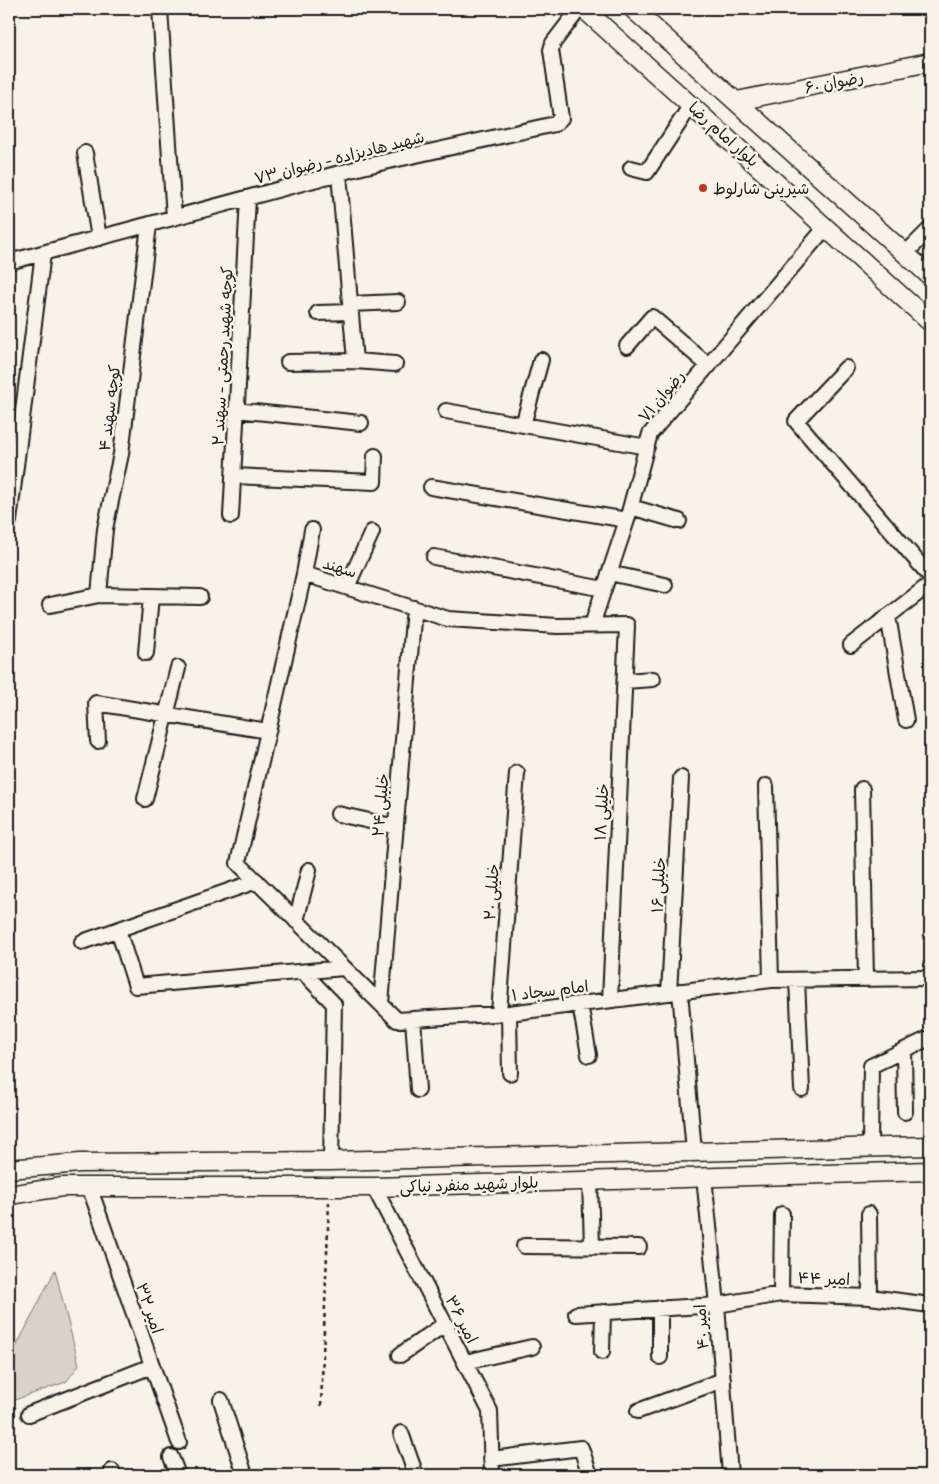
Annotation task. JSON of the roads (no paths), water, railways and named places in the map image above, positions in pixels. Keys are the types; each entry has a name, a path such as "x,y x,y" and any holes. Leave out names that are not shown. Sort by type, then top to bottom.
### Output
{"main road":[{"name":"بلوار امام رضا","path":"584,9 930,322"},
{"name":"بلوار امام رضا","path":"633,9 930,276"},
{"name":"رضوان ۶۰","path":"737,101 930,62"},
{"name":"بلوار شهید منفرد نیاکی","path":"9,1170 80,1163 331,1161 930,1146"},
{"path":"330,1186 331,1161"},
{"name":"بلوار شهید منفرد نیاکی","path":"9,1195 62,1187 89,1186 374,1187 930,1171"}],"street":[{"path":"160,9 174,218"},
{"name":"شهید هادیزاده - رضوان ۷۳","path":"9,262 339,174 555,124 562,118 552,50 553,43 578,9"},
{"path":"632,168 647,172 691,105"},
{"path":"85,153 98,238"},
{"path":"339,174 355,362"},
{"name":"کوچه شهید رحمتی - سهند ۲","path":"231,516 248,198"},
{"name":"کوچه سهند ۴","path":"99,595 105,529 121,454 149,225"},
{"name":"رضوان ۷۱","path":"592,626 629,513 650,434 826,227"},
{"path":"905,254 930,230"},
{"path":"9,521 43,253"},
{"path":"318,313 398,302"},
{"path":"627,346 652,317 709,366"},
{"path":"523,425 541,360"},
{"path":"288,362 395,364"},
{"path":"846,368 796,421 930,576"},
{"path":"236,410 361,423"},
{"path":"446,411 647,447"},
{"path":"233,476 374,482 375,456"},
{"path":"431,487 679,521"},
{"path":"304,574 312,530"},
{"path":"347,587 372,532"},
{"path":"434,557 604,589"},
{"path":"609,573 665,584"},
{"name":"سهند","path":"238,863 304,574 448,619 558,626 628,625"},
{"path":"851,645 930,584"},
{"path":"50,605 99,595 200,597"},
{"path":"146,653 151,596"},
{"name":"خلیلی ۲۴","path":"381,1004 414,608"},
{"path":"888,616 906,720"},
{"name":"خلیلی ۱۸","path":"610,1000 628,625"},
{"path":"145,799 178,668"},
{"path":"625,681 653,679"},
{"path":"98,741 96,703 268,731"},
{"name":"خلیلی ۲۰","path":"510,1073 504,1013 518,773"},
{"name":"خلیلی ۱۶","path":"681,778 675,992 694,1152"},
{"path":"766,786 771,980"},
{"path":"862,788 866,979"},
{"path":"338,814 396,827"},
{"name":"امام سجاد ۱","path":"238,863 397,1020 504,1013 771,980 930,978"},
{"path":"296,920 309,870"},
{"path":"82,942 257,881"},
{"path":"118,930 136,986 344,968"},
{"path":"303,972 334,1004 331,1161"},
{"path":"797,980 802,1089"},
{"path":"580,1004 589,1056"},
{"path":"413,1018 418,1090"},
{"path":"870,1147 871,1066 925,1040 930,1040"},
{"path":"904,1050 906,1112"},
{"name":"امیر ۴۰","path":"704,1177 717,1305 730,1475"},
{"path":"590,1180 592,1247"},
{"name":"امیر ۳۲","path":"89,1186 179,1442"},
{"name":"امیر ۳۶","path":"374,1187 490,1410 492,1475"},
{"path":"781,1294 782,1214"},
{"path":"869,1214 870,1297"},
{"path":"524,1246 639,1247"},
{"name":"امیر ۴۴","path":"576,1314 717,1305 781,1294 870,1297 930,1305"},
{"path":"660,1308 660,1357"},
{"path":"602,1352 603,1312"},
{"path":"400,1356 445,1324"},
{"path":"464,1362 532,1346"},
{"path":"29,1414 152,1366"},
{"path":"638,1411 723,1380"},
{"path":"221,1400 245,1475"},
{"path":"401,1432 416,1475"},
{"path":"491,1458 581,1448 590,1475"},
{"path":"171,1457 178,1475"}],"place":[{"name":"شیرینی شارلوط","path":"703,188"}]}
